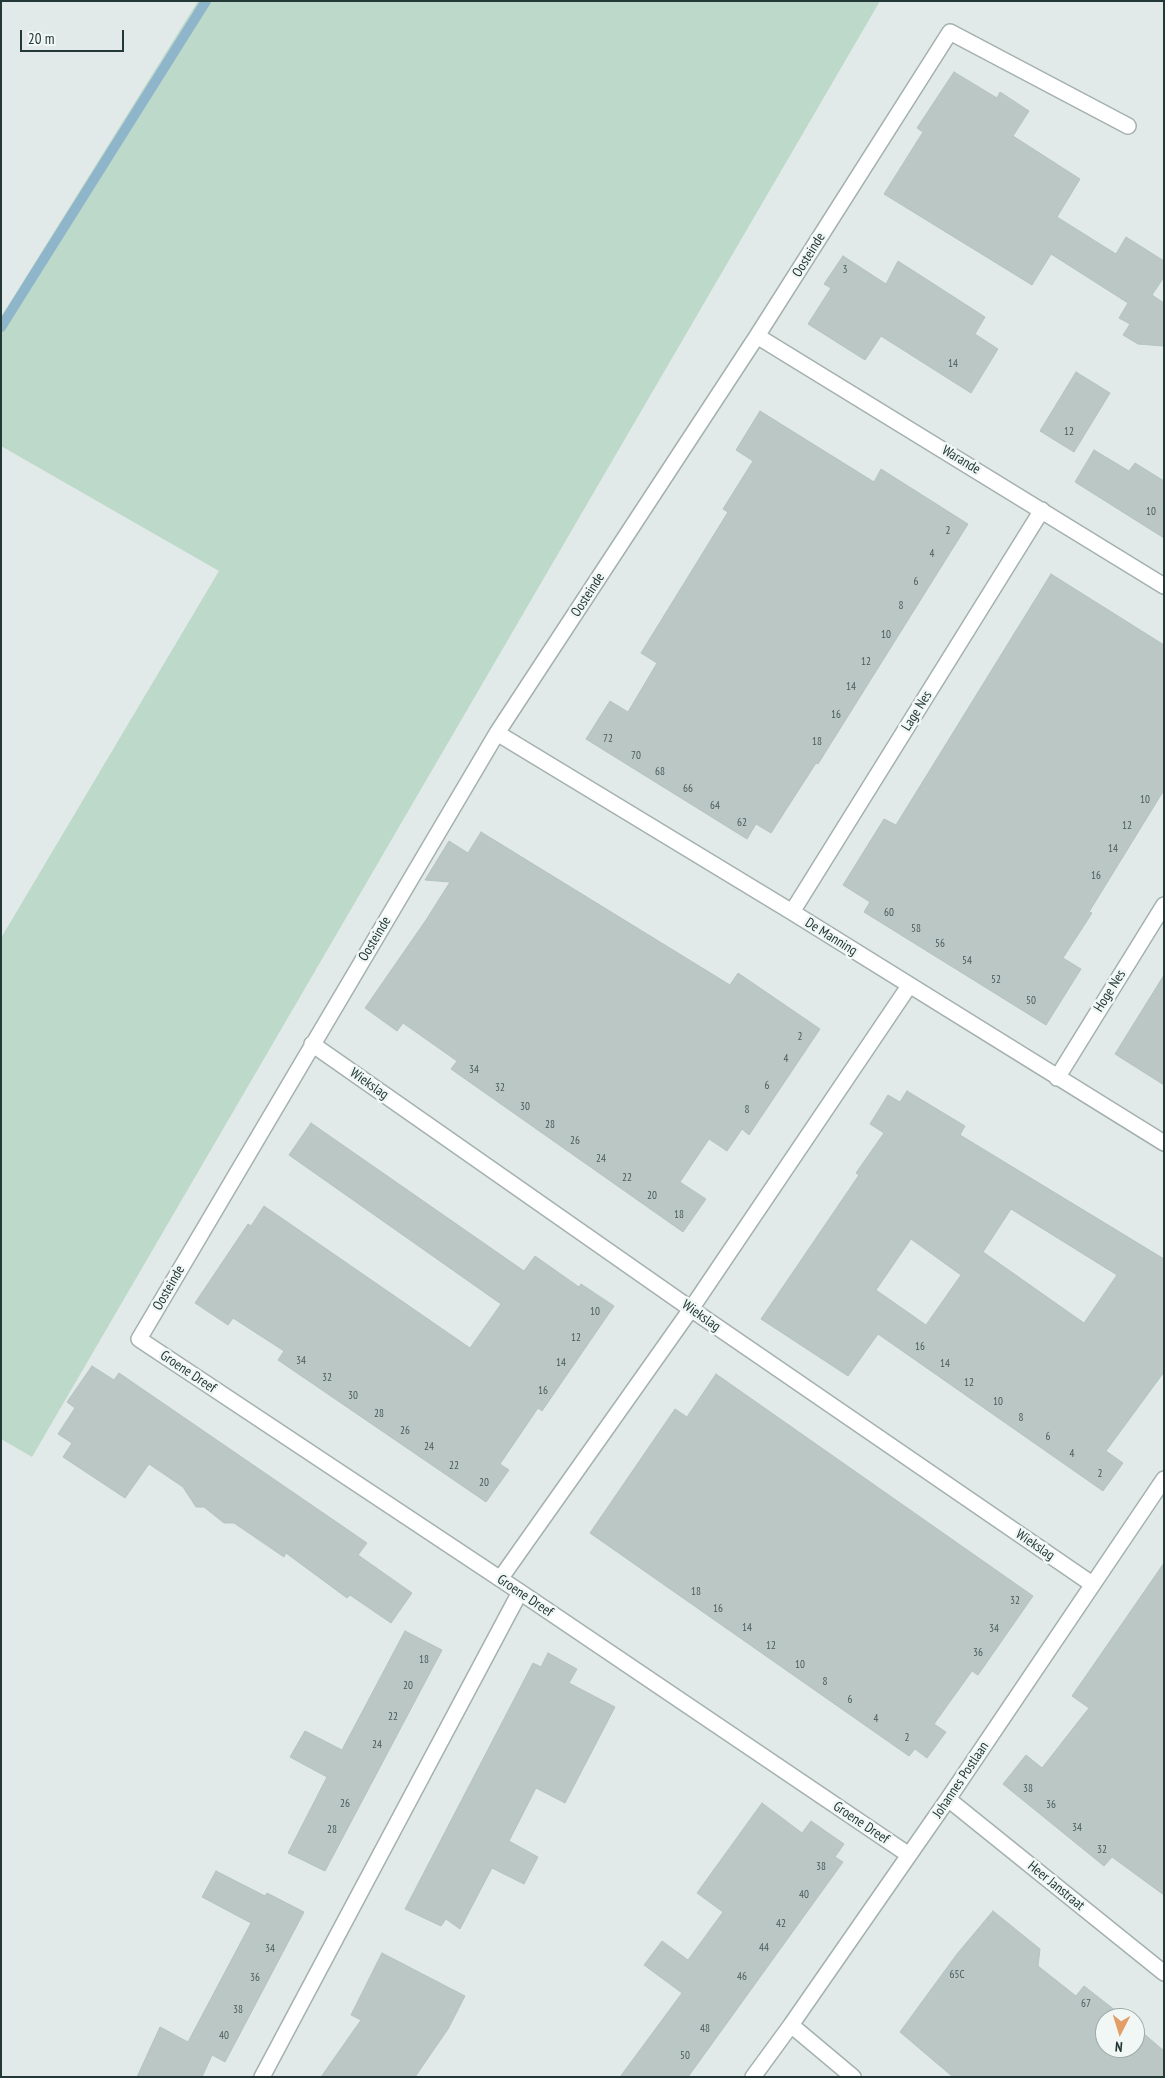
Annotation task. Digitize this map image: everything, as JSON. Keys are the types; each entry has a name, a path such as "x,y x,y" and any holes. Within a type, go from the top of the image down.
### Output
{"street":[{"name":"Oosteinde","path":"139,1339 497,733 757,336 950,32 1128,126"},
{"name":"Warande","path":"757,336 1164,586"},
{"name":"Lage Nes","path":"792,912 1042,510"},
{"name":"De Manning","path":"497,733 792,912 908,986 1164,1143"},
{"name":"Hoge Nes","path":"1057,1078 1164,905"},
{"path":"500,1579 691,1309 908,986"},
{"name":"Wiekslag","path":"312,1044 691,1309 1092,1584"},
{"name":"Groene Dreef","path":"139,1339 520,1592 909,1855"},
{"name":"Johannes Postlaan","path":"753,2077 948,1799 1164,1479"},
{"path":"262,2077 520,1592"},
{"name":"Heer Janstraat","path":"948,1799 1164,1973"},
{"path":"791,2025 853,2077"}],"green space":[{"path":"198,1 880,1 32,1457 1,1439 1,938 219,571 1,446 1,317"}],"building":[{"path":"954,72 997,98 1000,92 1029,111 1013,136 1080,179 1057,217 1116,254 1126,237 1164,261 1164,277 1152,295 1164,303 1164,346 1138,344 1123,335 1130,324 1119,318 1128,303 1051,254 1032,285 884,194 923,132 917,128"},
{"path":"843,256 886,284 898,261 985,317 975,334 998,349 971,393 881,336 865,360 808,324 831,288 824,284"},
{"path":"1076,372 1110,393 1074,452 1040,431"},
{"path":"760,411 874,482 881,469 968,524 818,764 816,763 771,833 756,824 747,839 586,739 610,701 628,712 657,663 641,653 728,512 723,509 753,461 736,450"},
{"path":"1094,450 1129,471 1135,463 1164,481 1164,538 1075,482"},
{"path":"1051,574 1164,645 1164,790 1089,912 1092,913 1063,958 1081,969 1046,1025 864,912 870,902 843,885 884,819 896,825"},
{"path":"481,832 730,985 738,973 820,1029 749,1135 742,1129 727,1151 709,1139 680,1182 706,1199 683,1232 451,1069 457,1061 403,1023 397,1031 365,1008 450,882 425,880 449,841 468,853"},
{"path":"1164,975 1164,1085 1115,1054"},
{"path":"907,1091 965,1126 960,1135 1164,1259 1164,1372 1106,1451 1123,1463 1103,1491 878,1334 848,1376 761,1319 859,1175 856,1173 884,1133 870,1124 888,1095 900,1102","holes":["1011,1209 1117,1275 1084,1323 983,1252","911,1239 961,1275 926,1325 876,1290"]},
{"path":"311,1123 524,1271 535,1256 579,1287 581,1284 614,1306 542,1411 538,1408 500,1464 509,1470 486,1502 278,1360 284,1351 233,1318 228,1325 195,1303 248,1224 251,1226 264,1206 470,1348 501,1304 289,1155"},
{"path":"92,1366 114,1380 119,1373 367,1543 358,1555 412,1593 391,1623 350,1595 347,1598 286,1553 284,1557 234,1523 224,1523 204,1507 196,1507 183,1487 149,1464 125,1498 63,1457 72,1443 58,1434 75,1408 67,1402"},
{"path":"716,1374 1033,1596 978,1675 972,1671 934,1724 946,1732 927,1758 915,1749 909,1756 590,1533 675,1409 687,1417"},
{"path":"1164,1563 1164,1895 1112,1857 1104,1866 1003,1784 1026,1755 1042,1768 1089,1708 1072,1696"},
{"path":"405,1631 442,1650 325,1871 288,1853 327,1777 290,1757 305,1731 342,1750"},
{"path":"548,1653 577,1669 569,1683 615,1707 565,1803 536,1788 509,1841 538,1857 524,1884 492,1868 460,1929 446,1919 441,1926 405,1909 533,1663 541,1667"},
{"path":"762,1803 802,1833 811,1821 844,1844 835,1857 843,1862 688,2077 620,2077 682,1993 644,1965 662,1941 688,1960 723,1912 697,1893"},
{"path":"216,1871 265,1896 267,1893 304,1912 225,2062 212,2055 202,2077 137,2077 160,2027 188,2042 251,1923 202,1897"},
{"path":"993,1911 1040,1949 1038,1966 1076,1996 1084,1986 1112,2008 1095,2008 1095,2058 1145,2058 1145,2035 1164,2051 1164,2077 953,2077 900,2032 957,1954"},
{"path":"382,1953 465,1996 448,2029 415,2077 321,2077 361,2020 351,2015"}],"waterway":[{"path":"1,327 206,1"}]}
